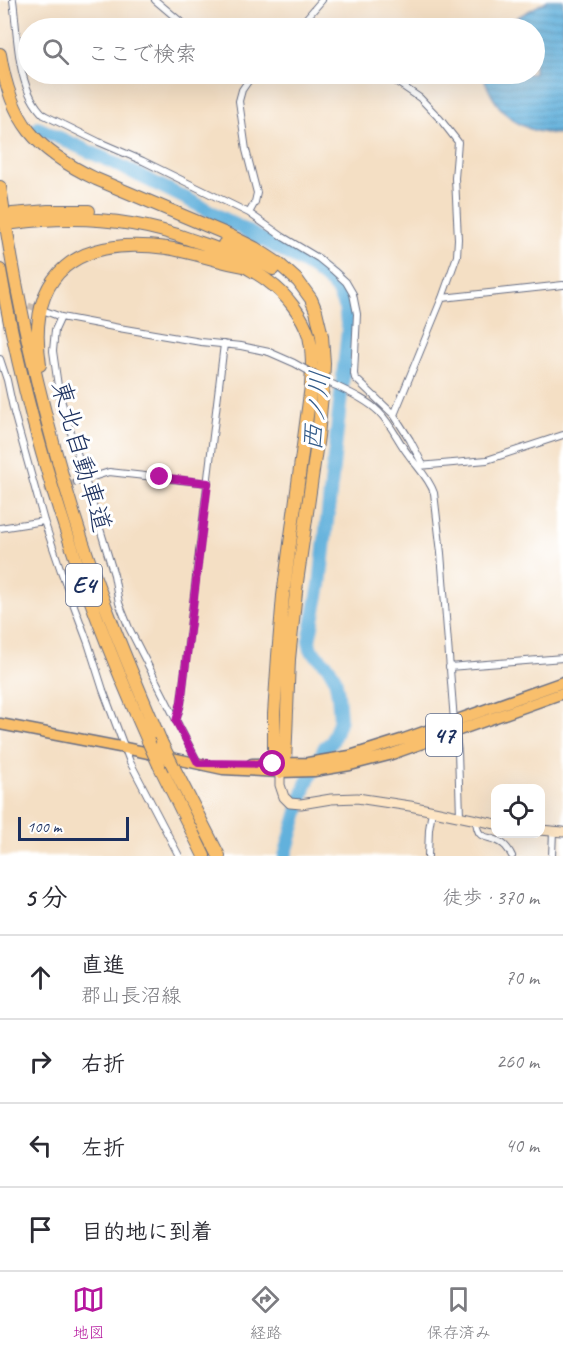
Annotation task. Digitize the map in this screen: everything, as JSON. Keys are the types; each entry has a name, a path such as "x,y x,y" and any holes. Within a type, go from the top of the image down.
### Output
{"highway":[{"path":"0,54 14,107 24,126 51,153 96,179 255,248 278,263 298,281 311,299 316,311 322,336 323,386 297,582 279,766"},
{"name":"東北自動車道","path":"0,187 15,283 26,332 47,422 74,515 102,597 162,744 219,856"},
{"path":"279,766 274,714 280,626 313,357 308,334 297,310 271,283 233,256 172,233 137,224 102,220 13,219 48,211 100,212 132,215 189,230 244,253 274,270 316,311"},
{"path":"74,515 40,363 38,343 40,307 54,278 80,256 102,248 127,245 170,249 245,266"},
{"name":"東北自動車道","path":"0,270 12,333 34,423 61,518 115,667 159,765 204,856"},
{"path":"0,309 34,423"}],"main road":[{"name":"47","path":"455,726 563,682"},
{"name":"47","path":"0,724 223,769 307,767 325,765 563,693"}],"street":[{"path":"13,0 18,44"},
{"path":"155,0 176,18"},
{"path":"307,18 322,0"},
{"path":"27,84 37,108 44,115 249,213 334,270 353,294 357,314 355,378 394,415 410,440 432,485 435,498 458,751 460,816"},
{"path":"245,84 239,101 246,150 257,193 249,213"},
{"path":"394,415 442,298 457,256 458,239 454,178 458,142 420,98 400,84"},
{"path":"442,298 563,285"},
{"path":"45,311 61,317 269,352 294,363 379,412 406,452 421,465 487,460 563,435"},
{"path":"61,317 53,342 53,361 59,393 114,575 119,603 198,763"},
{"path":"176,721 181,703 224,344"},
{"path":"0,358 36,494 103,690 135,773 177,855"},
{"path":"77,482 109,472 208,483"},
{"path":"36,494 45,491"},
{"path":"0,528 45,521"},
{"path":"449,667 563,658"},
{"path":"279,766 280,785 284,797 290,803 301,804 357,798 491,823"},
{"path":"428,856 432,811"},
{"path":"476,819 479,834 503,844 512,856"},
{"path":"552,856 558,832"}],"water":[{"path":"548,0 563,0 563,134 535,130 512,119 494,100 488,88 487,84 545,84 545,18 516,18"}],"waterway":[{"name":"西ノ川","path":"38,128 187,199 282,250 314,269 331,283 345,307 348,331 320,585 309,641 311,650 328,666 335,678 340,719 332,742 325,747 306,784 285,856"}],"tunnel":[{"path":"20,303 42,310"},
{"path":"45,491 77,482"}],"route":[{"path":"160,477 208,483 181,703 176,721 198,763 273,764"}]}
